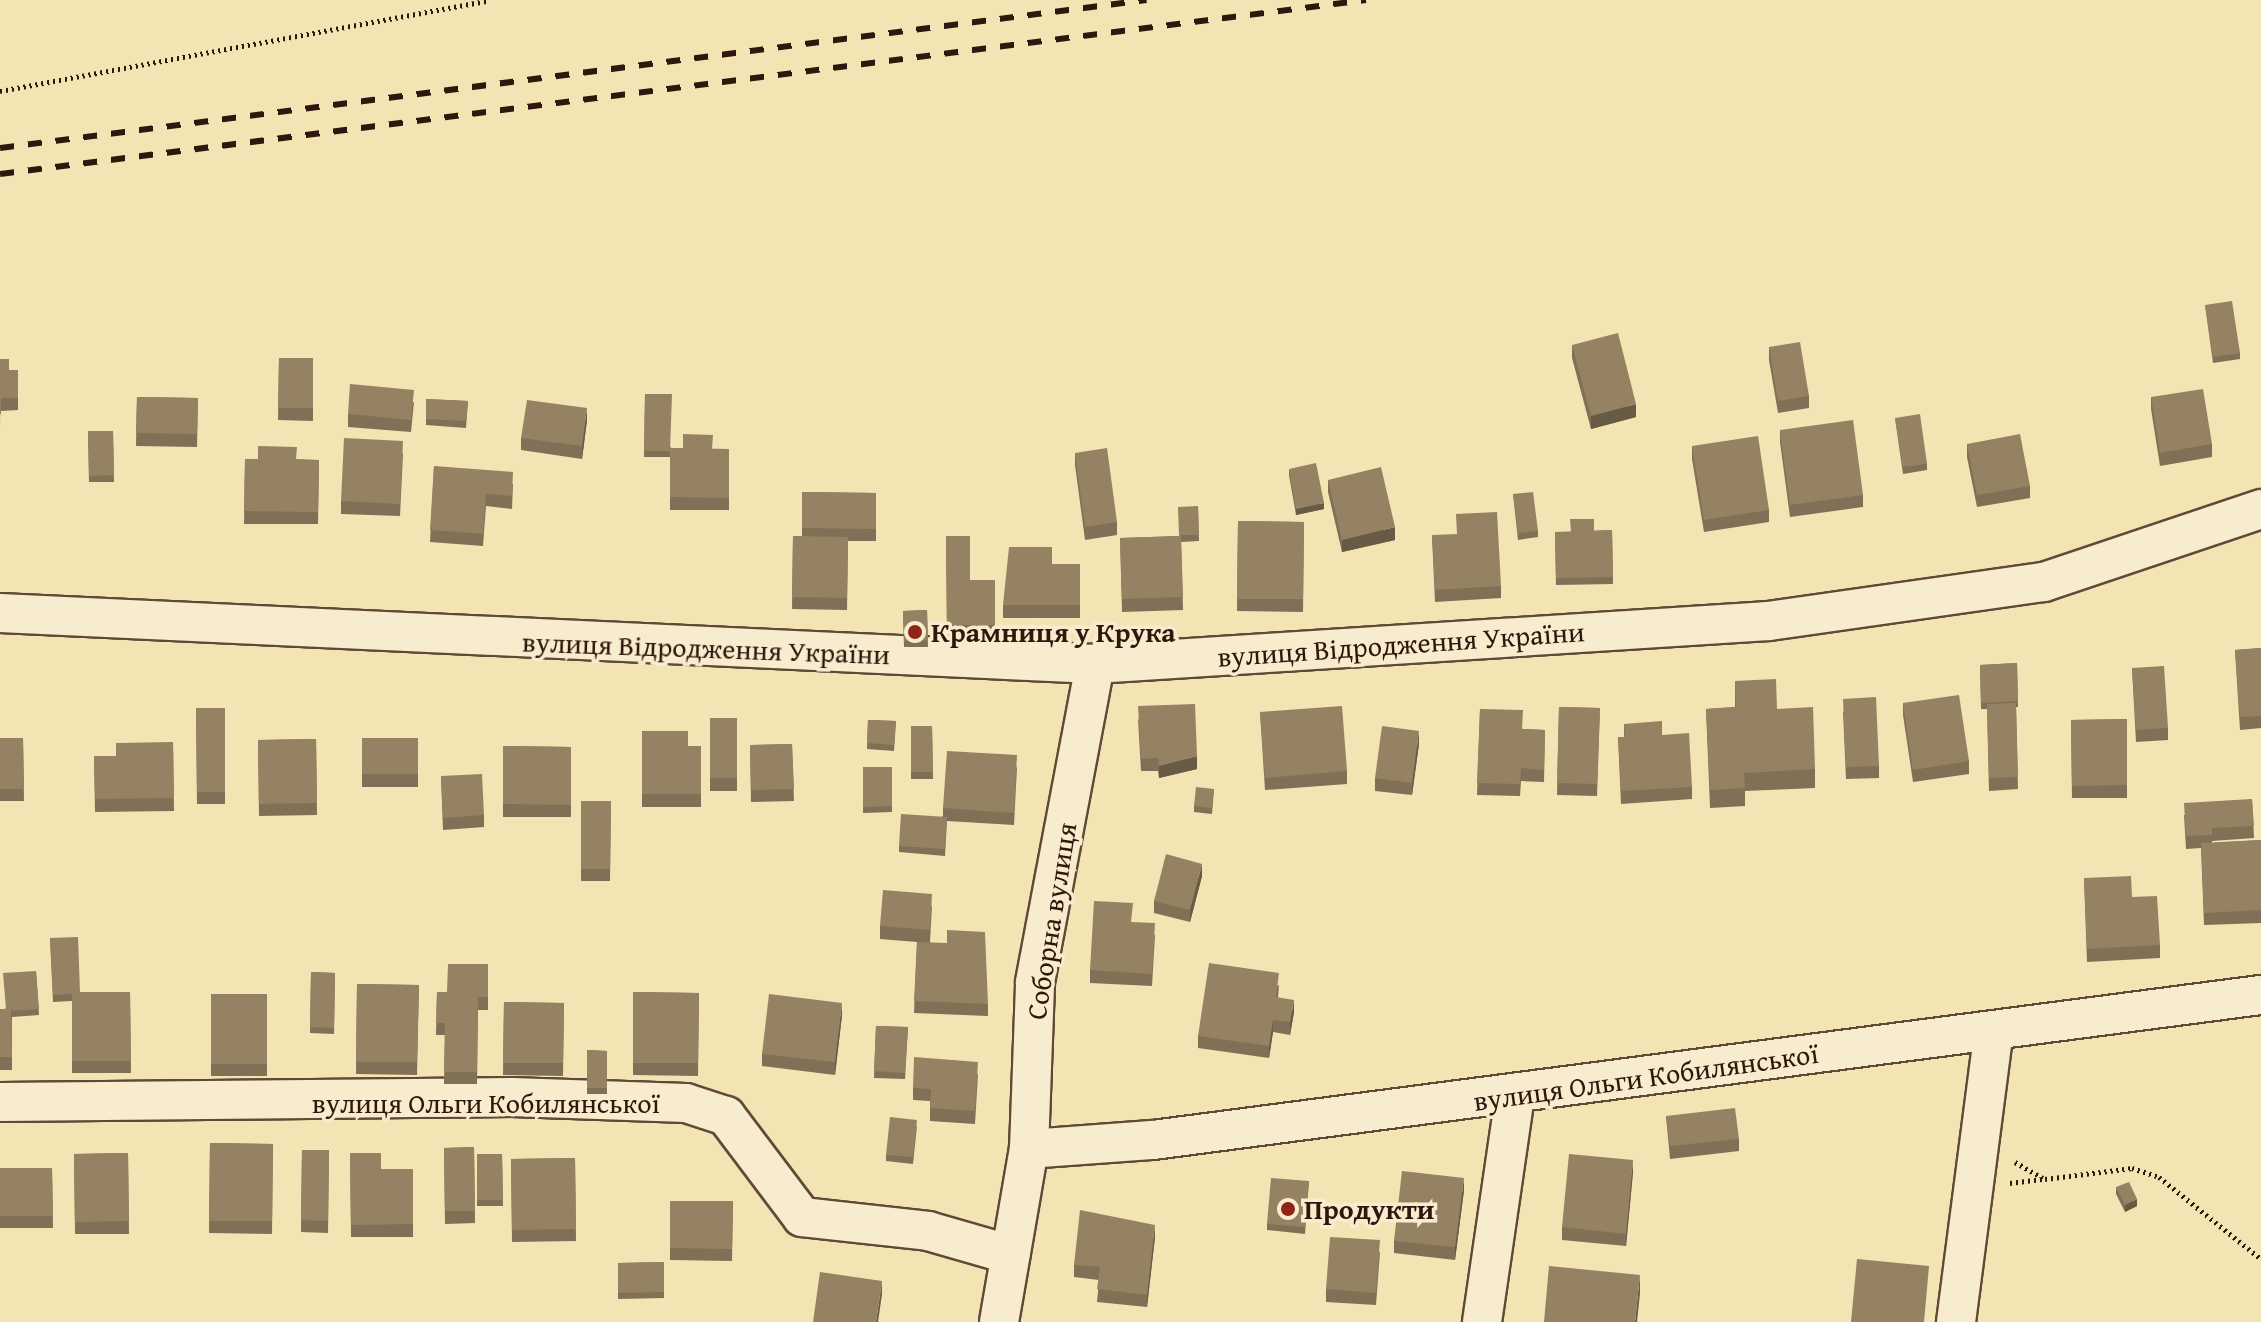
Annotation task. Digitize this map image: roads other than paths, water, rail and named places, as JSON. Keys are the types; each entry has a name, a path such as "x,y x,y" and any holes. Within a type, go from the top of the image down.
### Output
{"street":[{"name":"вулиця Відродження України","path":"0,613 1095,664 1769,621 2044,582 2261,509"},
{"name":"Соборна вулиця","path":"999,1322 1029,1149 1035,982 1095,664"},
{"name":"вулиця Ольги Кобилянської","path":"1029,1149 1515,1095 2261,995"},
{"path":"1956,1322 1983,1140 1994,1030"},
{"path":"1482,1322 1515,1095"},
{"name":"вулиця Ольги Кобилянської","path":"0,1102 512,1097 686,1103 726,1116 802,1217 928,1231 1011,1255"}],"railway":[{"path":"0,148 1146,0"},
{"path":"0,174 1366,0"}],"place":[{"name":"Крамниця у Крука","path":"915,632"},
{"name":"Продукти","path":"1288,1209"}]}
